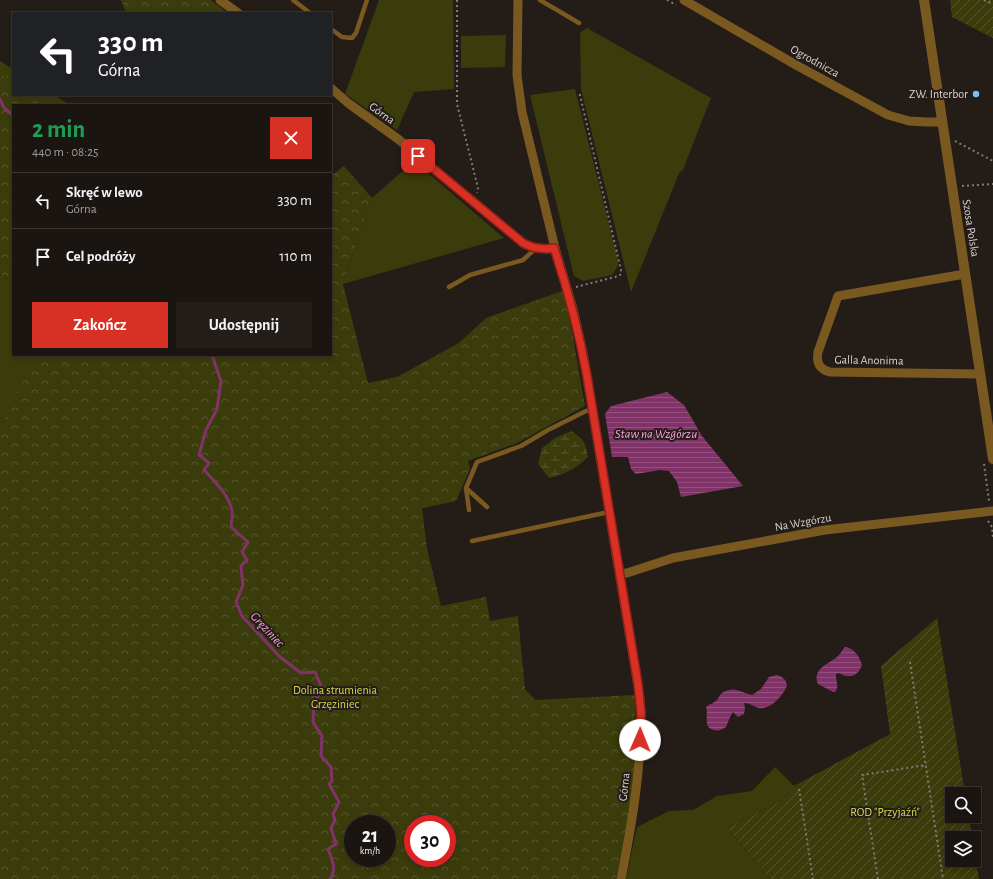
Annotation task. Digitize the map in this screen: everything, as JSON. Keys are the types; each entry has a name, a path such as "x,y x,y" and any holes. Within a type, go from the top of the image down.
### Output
{"street":[{"path":"220,0 237,12"},
{"name":"Górna","path":"518,0 517,59 519,93 525,128 554,248 567,289 583,353 638,684 641,713 640,752 636,796 621,879"},
{"name":"Ogrodnicza","path":"684,0 796,65 888,115 910,121 942,122"},
{"name":"Szosa Polska","path":"924,0 993,460"},
{"name":"Górna","path":"332,89 348,103 398,139 523,243 541,250 554,248"},
{"name":"Galla Anonima","path":"965,274 838,296 817,357 818,364 821,368 830,372 979,374"},
{"name":"Na Wzgórzu","path":"620,574 626,574 673,558 825,530 993,511"}],"lane":[{"path":"293,0 309,12"},
{"path":"332,30 342,37 352,38 356,34 367,0"},
{"path":"540,0 579,23"},
{"path":"449,287 470,275 523,260 535,248"},
{"path":"469,510 466,488 477,462 521,446 548,430 586,411 592,410"},
{"path":"466,488 487,507"},
{"path":"472,541 609,512"}],"path":[{"path":"457,0 457,104 478,188 476,193 470,199"},
{"path":"984,0 993,4"},
{"path":"567,289 619,276 621,274 579,91"},
{"path":"944,135 993,160"},
{"path":"960,186 993,184"},
{"path":"983,519 990,523 993,539"},
{"path":"910,662 943,879"},
{"path":"878,879 862,775 926,765"},
{"path":"799,789 813,879"}],"green space":[{"path":"121,0 211,0 227,12 126,12"},
{"path":"379,0 453,0 454,89 414,92 397,130 345,94"},
{"path":"950,0 993,0 993,38 952,17"},
{"path":"587,28 711,98 682,172 680,171 631,292 581,89 580,33"},
{"path":"506,35 505,67 461,68 461,36"},
{"path":"0,61 12,68 12,96 56,96 68,104 12,104 0,134"},
{"path":"12,75 12,96 40,96 43,104 12,104 12,281 0,274 0,78 3,76"},
{"path":"575,89 618,260 618,266 612,275 583,281 574,276 530,95"},
{"path":"414,161 504,238 343,284 372,198"},
{"name":"Dolina strumienia Grzęziniec","path":"344,166 372,198 343,284 368,383 397,377 459,343 486,318 562,291 567,303 585,406 517,443 468,461 470,469 456,501 422,508 427,549 441,606 486,597 490,621 518,616 525,689 535,700 635,695 635,745 633,778 627,828 616,879 0,879 0,417 3,422 35,356 332,356 332,175"},
{"path":"0,274 12,281 12,356 35,356 3,423 0,417"},
{"path":"571,431 579,436 583,441 588,457 570,470 549,478 538,464 542,448 555,438"},
{"name":"ROD \"Przyjaźń\"","path":"937,618 964,787 945,787 945,823 970,823 971,831 945,831 945,867 977,867 979,879 771,879 727,828 782,800 794,786 890,734 881,666"},
{"path":"775,767 794,786 782,800 727,828 771,879 626,879 637,827 669,811 693,810 717,796 752,791"}],"water":[{"name":"Staw na Wzgórzu","path":"667,392 684,405 702,436 743,486 681,497 677,482 669,471 660,470 636,474 631,469 628,457 612,457 605,414 611,406"},
{"path":"845,647 856,653 862,665 858,672 853,676 847,676 839,673 836,674 837,688 835,692 833,692 818,684 817,675 822,668 838,656"},
{"path":"777,675 784,679 787,686 783,694 776,701 768,707 763,708 744,703 744,714 738,717 733,712 726,727 716,730 708,727 706,707 716,701 722,693 731,690 738,690 752,695 761,689 769,677"}],"waterway":[{"name":"Gręziniec","path":"0,99 4,108 12,114"},
{"name":"Gręziniec","path":"212,356 221,381 217,409 206,430 199,455 209,463 204,470 221,489 228,500 232,513 231,527 248,542 242,552 247,560 241,566 243,585 236,602 242,616 279,656 301,673 315,672 322,688 314,703 313,722 322,736 321,756 331,767 332,781 329,784 339,802 333,814 335,820 331,828 336,844 328,849 333,868 330,879"}],"place":[{"name":"ZW. Interbor","path":"976,94"}],"route":[{"path":"418,156 523,243 541,250 554,248 578,328 587,376 623,599 635,663 641,713 640,740"}]}
